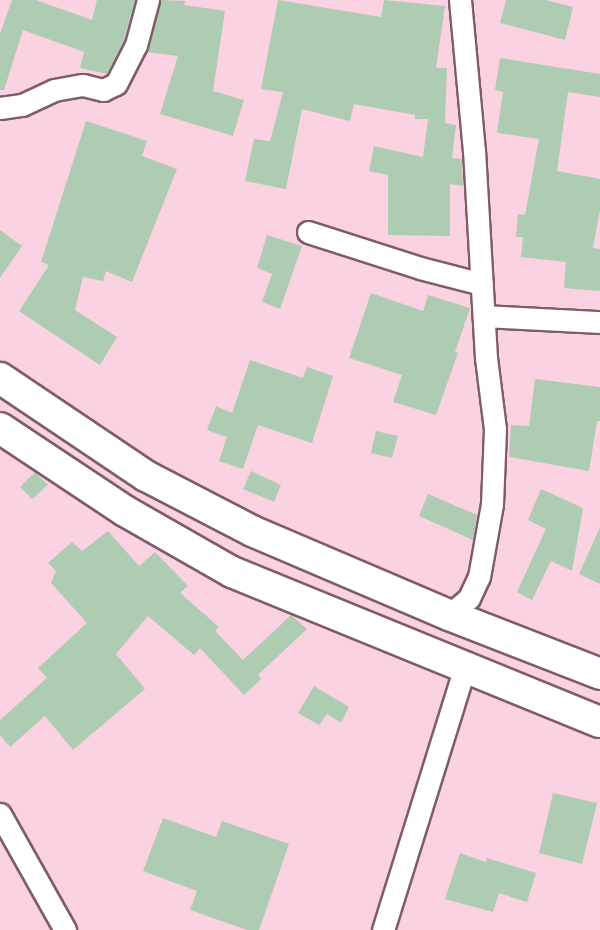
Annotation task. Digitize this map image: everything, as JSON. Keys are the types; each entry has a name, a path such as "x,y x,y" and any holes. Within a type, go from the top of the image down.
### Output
{"highway":[{"path":"0,378 157,482 252,531 449,615 600,674"},
{"path":"0,428 125,511 232,572 600,722"}],"street":[{"path":"0,108 22,105 54,90 82,85 103,90 116,84 136,45 148,0"},
{"path":"449,615 469,598 479,577 492,504 495,429 460,0"},
{"path":"308,232 420,268 482,284"},
{"path":"484,316 600,322"},
{"path":"382,930 465,666"},
{"path":"0,814 65,930"}],"building":[{"path":"12,0 36,0 92,20 97,0 135,0 124,40 107,74 80,68 84,52 23,30 4,90 0,90 0,34"},
{"path":"160,0 185,1 184,5 225,11 213,91 244,100 233,136 160,114 178,56 147,52"},
{"path":"278,0 381,17 384,0 445,6 436,68 447,68 445,123 456,125 452,158 462,159 463,186 450,184 450,236 388,235 388,175 369,171 374,146 423,157 428,119 415,119 415,115 354,104 350,121 302,109 286,189 245,181 254,139 270,141 283,92 261,89"},
{"path":"506,0 546,0 573,7 565,40 500,23"},
{"path":"500,58 600,74 600,97 568,92 557,171 600,179 600,210 593,248 600,249 600,291 564,288 566,262 521,257 523,237 516,237 518,214 525,215 539,139 497,133 503,92 495,90"},
{"path":"86,121 147,141 142,156 177,169 132,282 106,271 103,281 83,277 75,310 117,337 100,365 19,311 49,265 41,262"},
{"path":"0,230 22,246 0,278"},
{"path":"267,235 302,246 280,309 262,302 272,274 257,268"},
{"path":"371,293 423,311 428,295 470,308 455,352 458,353 436,415 393,402 402,375 349,358"},
{"path":"250,360 303,378 307,367 333,376 312,443 258,425 243,469 219,461 227,437 207,430 216,406 232,413"},
{"path":"535,379 600,387 600,421 597,421 589,471 509,457 511,425 529,426"},
{"path":"376,431 398,436 392,458 371,453"},
{"path":"251,471 281,485 274,502 243,489"},
{"path":"35,472 48,485 32,499 20,487"},
{"path":"541,489 583,508 572,571 551,561 532,600 517,592 546,529 528,520"},
{"path":"428,494 477,515 473,540 419,516"},
{"path":"600,527 600,584 579,574"},
{"path":"108,531 139,566 155,552 188,586 180,593 219,627 215,631 243,660 291,615 307,629 258,675 261,679 244,695 200,648 194,655 148,616 116,654 145,689 73,750 45,716 10,747 0,735 0,720 47,678 38,668 87,623 51,583 56,571 48,563 72,542 82,551"},
{"path":"314,686 349,707 341,723 327,714 319,725 298,713"},
{"path":"553,793 597,803 582,864 539,853"},
{"path":"163,818 216,837 222,821 289,844 259,930 247,930 190,910 197,891 143,871"},
{"path":"460,853 486,862 487,858 536,873 527,902 499,893 493,912 445,899"}]}
